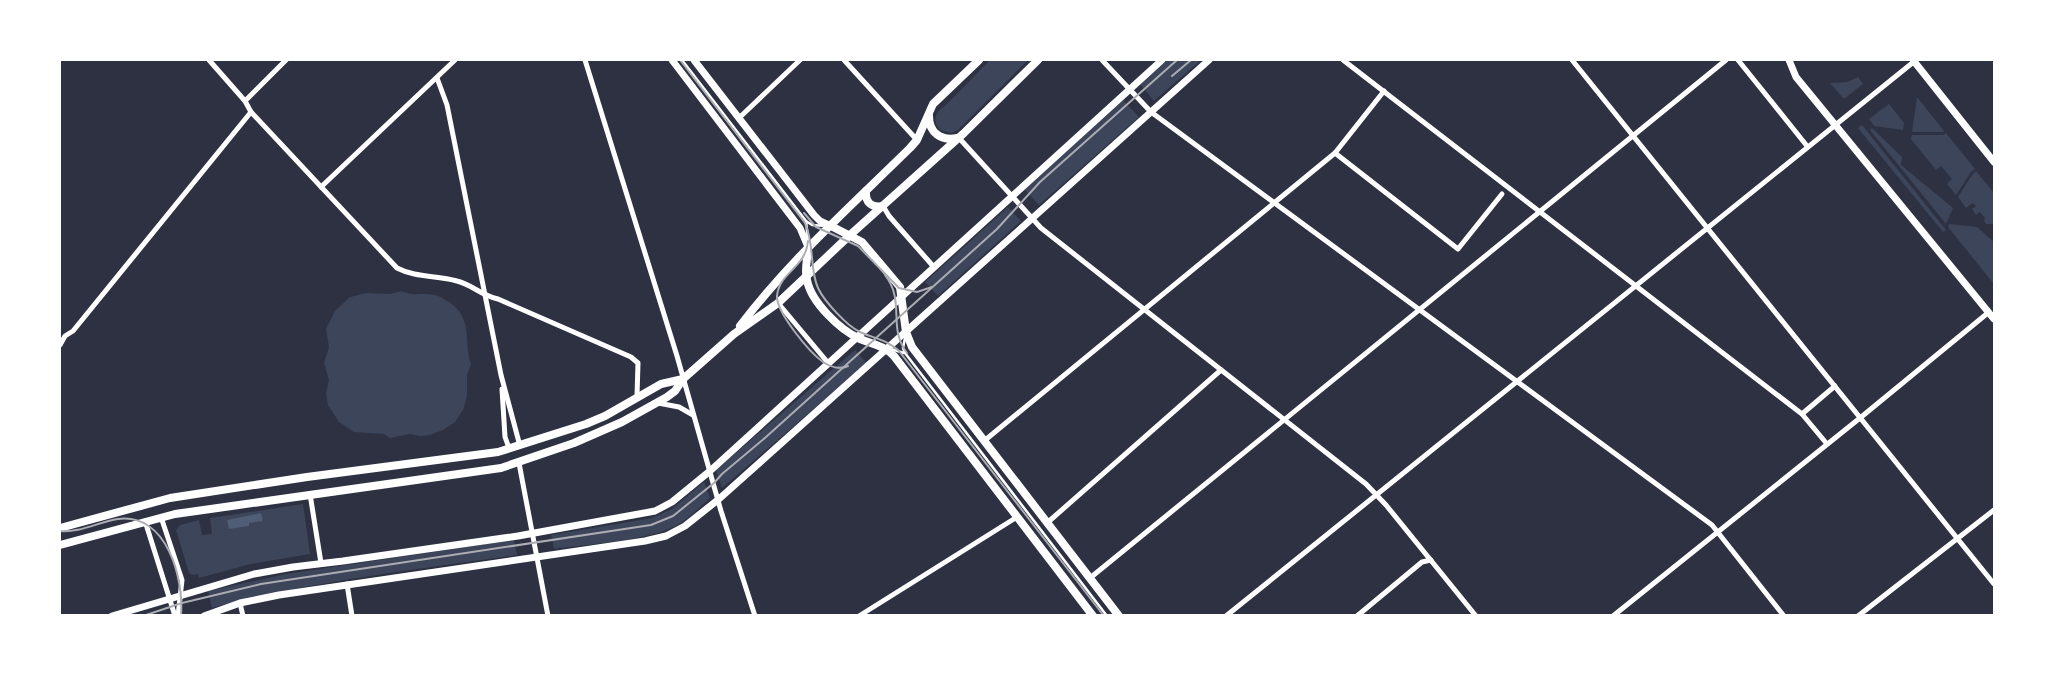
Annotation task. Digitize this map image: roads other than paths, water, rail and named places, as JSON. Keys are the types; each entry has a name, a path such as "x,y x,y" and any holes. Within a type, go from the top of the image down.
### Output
{"main road":[{"path":"734,334 757,303 808,247 917,140 937,100 979,60"},
{"path":"60,545 161,517 501,468 574,443 622,422 675,391 683,379 734,334 778,303 959,138 1038,60"},
{"path":"929,113 930,126 938,136 948,140 959,138"},
{"path":"867,191 866,199 870,204 874,207 883,206"},
{"path":"831,226 865,245 892,275 900,287 906,332 912,347 1119,615"},
{"path":"808,247 806,276 811,293 842,329 857,338 887,349 1093,615"},
{"path":"757,303 778,303"},
{"path":"60,528 156,501 307,477 484,455 520,446 596,420 666,382 683,379"},
{"path":"519,463 522,456 520,446"},
{"path":"509,449 512,457 519,463"},
{"path":"307,477 310,494"},
{"path":"156,501 161,517"},
{"path":"140,506 145,521"}],"street":[{"path":"209,60 245,101 251,112 397,268 410,273 456,280 484,296 498,299 631,357 638,363 637,397"},
{"path":"245,101 286,60"},
{"path":"321,187 455,60"},
{"path":"584,60 755,615"},
{"path":"672,60 800,228 808,247"},
{"path":"694,60 814,215 831,226"},
{"path":"739,118 800,60"},
{"path":"844,60 917,140"},
{"path":"1102,60 1151,112 1710,523 1784,615"},
{"path":"112,615 254,574 655,512 672,502 710,471 1161,60"},
{"path":"204,615 240,603 347,584 645,541 666,536 685,526 719,499 1209,60"},
{"path":"1343,60 1802,414 1827,444"},
{"path":"1572,60 1994,584"},
{"path":"1090,578 1726,60"},
{"path":"1738,60 1807,146"},
{"path":"1613,615 1992,315 1796,77 1789,60"},
{"path":"1226,615 1914,60 1994,162"},
{"path":"437,78 447,105 484,296 520,446"},
{"path":"984,441 1335,153 1384,91"},
{"path":"60,345 63,333 73,331 251,112"},
{"path":"959,138 1041,228 1377,495 1476,615"},
{"path":"1335,153 1458,249 1502,194"},
{"path":"883,206 933,266"},
{"path":"778,303 829,364"},
{"path":"1047,523 1221,370"},
{"path":"501,375 505,437 509,449"},
{"path":"1802,414 1835,386"},
{"path":"658,403 679,407 693,415"},
{"path":"519,463 548,615"},
{"path":"310,494 321,563"},
{"path":"1858,615 1994,510"},
{"path":"161,517 182,580 177,615"},
{"path":"859,615 1017,517"},
{"path":"145,521 177,615"},
{"path":"1357,615 1422,562 1431,560"},
{"path":"347,584 352,615"},
{"path":"240,603 243,615"}],"lane":[{"path":"682,60 806,221 812,225 831,226"},
{"path":"806,221 808,247"},
{"path":"906,332 903,348 905,353 1107,615"},
{"path":"887,349 905,353"}],"tram line":[{"path":"680,60 805,223 815,280 825,300 855,329 899,351 1104,616"},
{"path":"143,616 182,603 261,584 651,525 673,516 766,437 997,229 1040,182 1177,60"},
{"path":"1172,76 1191,60"},
{"path":"804,213 816,227 858,246 899,288 917,292 932,287"},
{"path":"808,241 803,258 782,281 777,296 778,303 794,331 817,357 832,367 848,366"},
{"path":"885,275 894,295 898,334 907,353"},
{"path":"60,531 118,519 135,520 149,526 169,551 175,567 181,616"}]}
